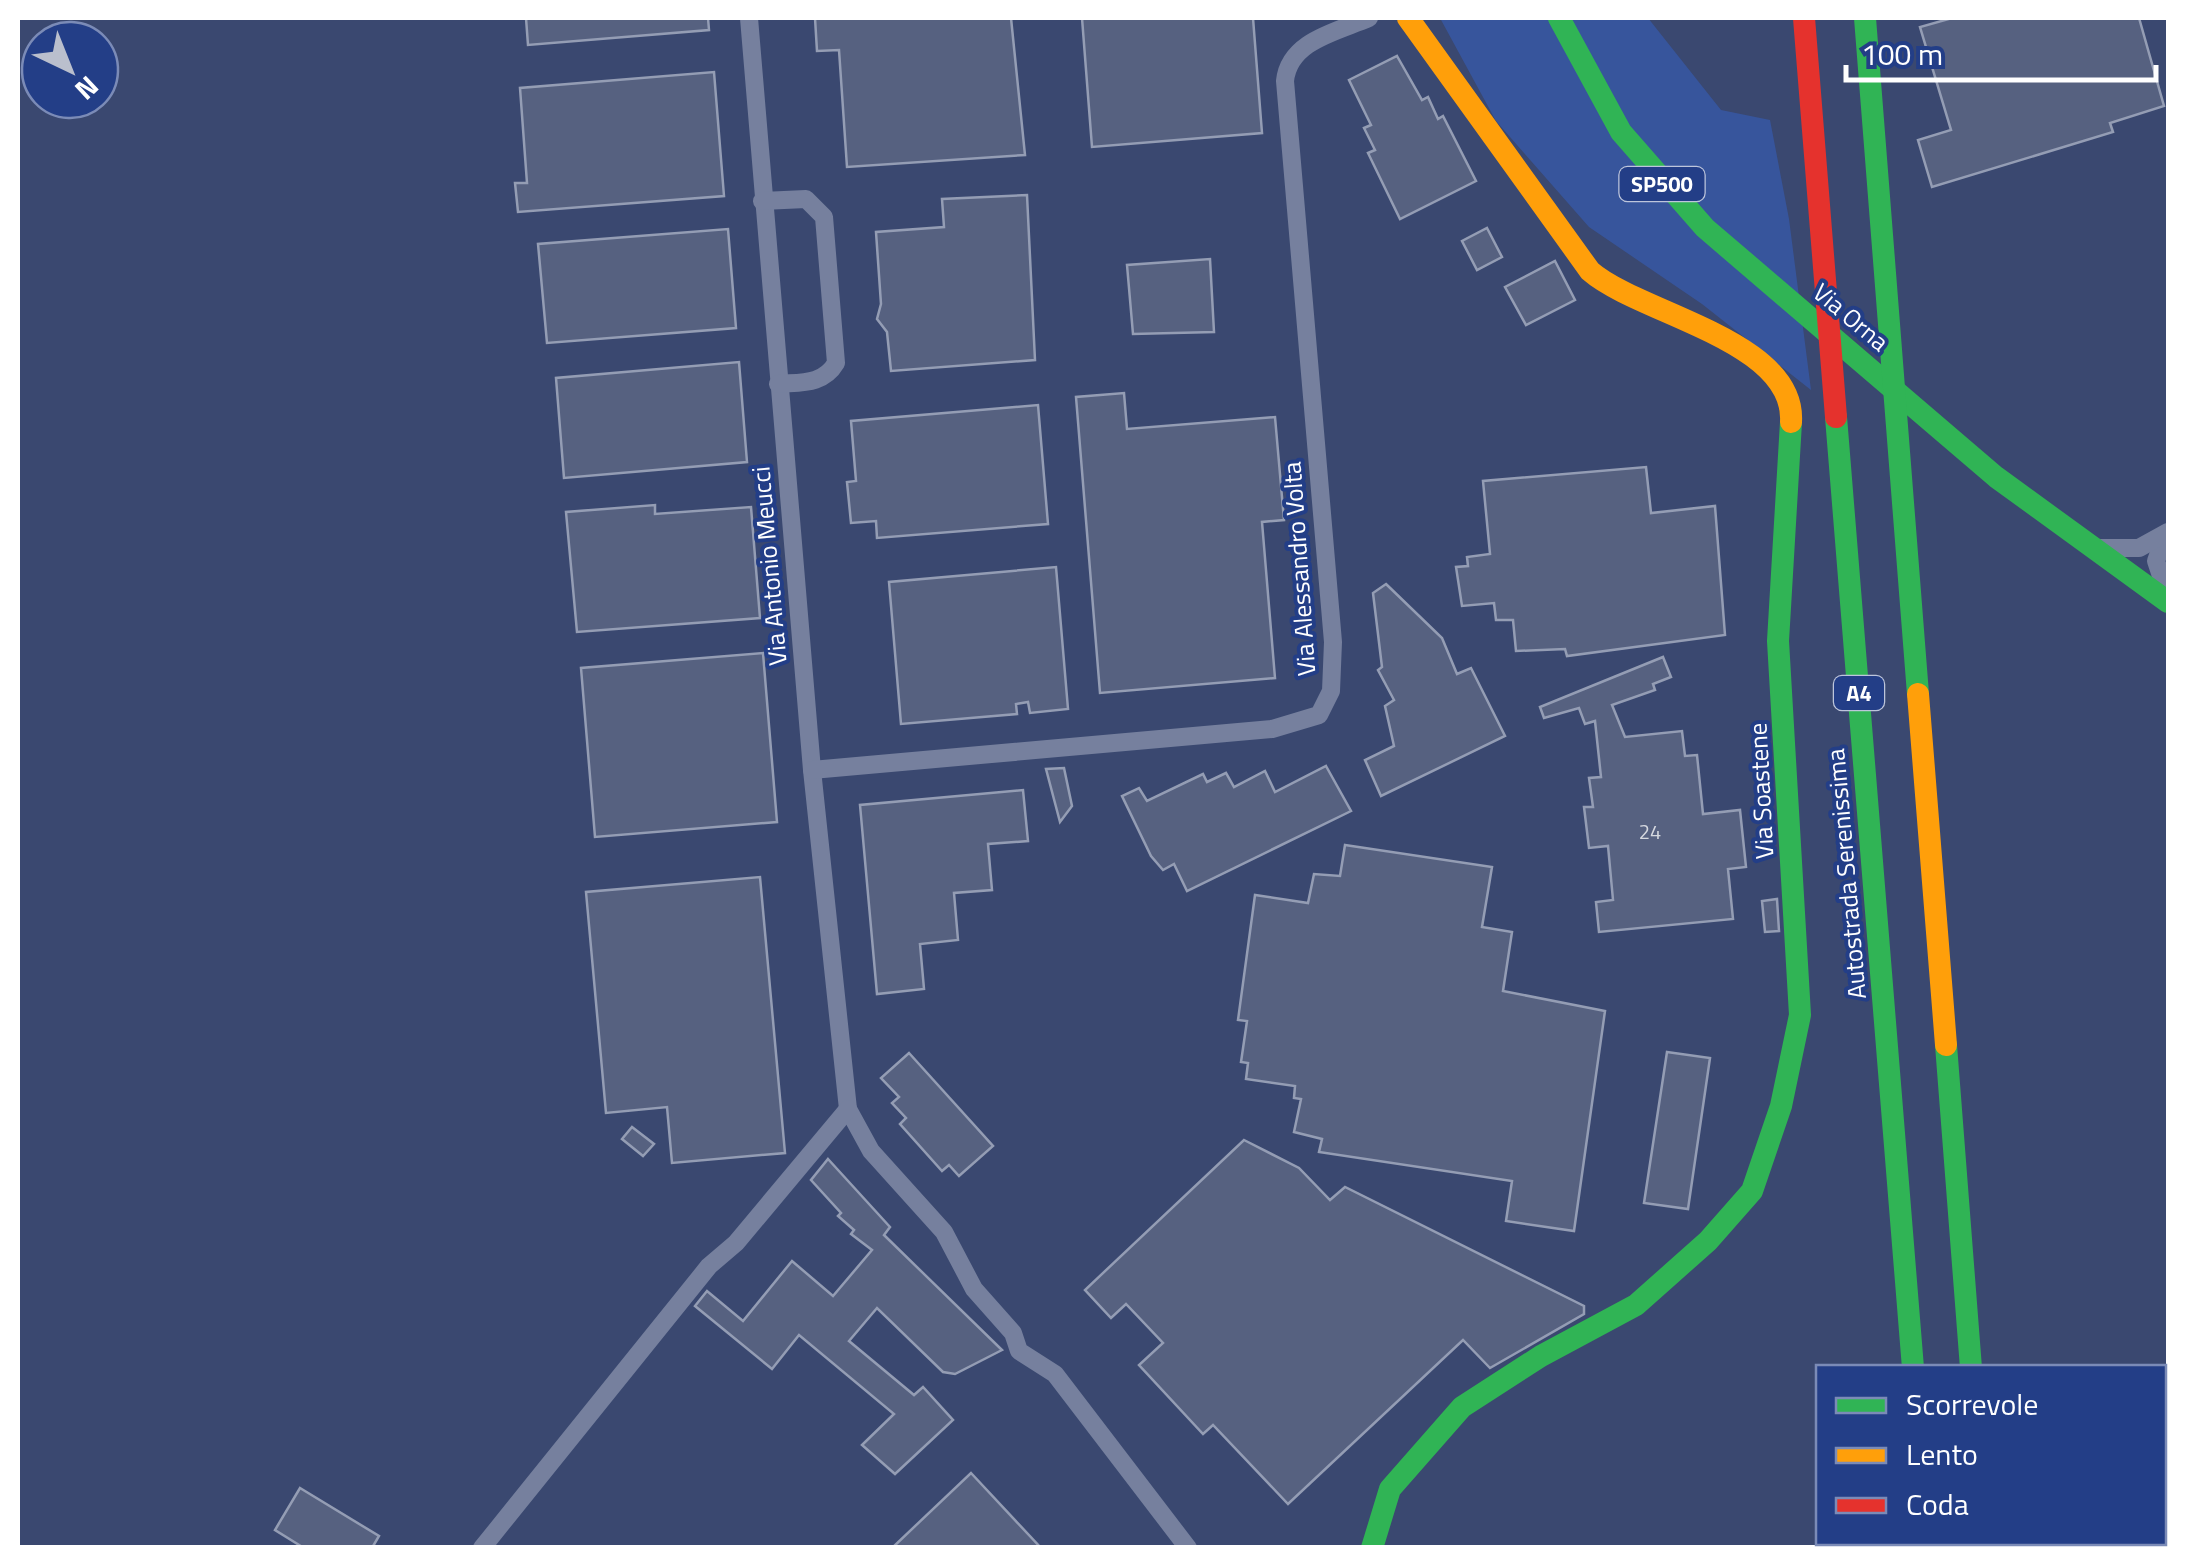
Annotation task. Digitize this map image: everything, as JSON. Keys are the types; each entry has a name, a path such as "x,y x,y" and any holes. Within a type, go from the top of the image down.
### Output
{"main road":[{"name":"Via Soastene","path":"1372,1548 1390,1488 1462,1407 1541,1356 1636,1304 1708,1241 1752,1191 1781,1106 1800,1015 1778,641 1792,412 1786,390 1772,372 1732,343 1653,310 1594,276 1408,18"},
{"name":"Via Orna","path":"1558,18 1594,89 1658,180 1705,228 1996,477 2168,600"},
{"name":"Autostrada Serenissima","path":"1804,18 1914,1365"},
{"name":"A4","path":"1865,18 1971,1365"}],"street":[{"name":"Via Antonio Meucci","path":"748,18 812,770 848,1109"},
{"name":"Via Alessandro Volta","path":"812,770 1272,729 1319,715 1331,691 1333,642 1285,80 1287,64 1295,51 1369,18"},
{"path":"762,201 806,199 824,217 836,362 825,377 778,384"},
{"path":"2095,548 2139,548 2167,534"},
{"path":"2167,534 2156,557 2168,600"},
{"path":"482,1548 709,1266 736,1244 848,1109 871,1151 944,1232 974,1289 1012,1333 1019,1351 1055,1374 1188,1548"}],"shaded area":[{"path":"1440,18 1648,18 1721,110 1770,120 1789,219 1811,390 1702,304 1589,227 1496,121"}],"building":[{"path":"526,18 708,18 709,30 528,45"},
{"path":"815,18 1011,18 1025,155 847,167 839,50 817,51"},
{"path":"1082,18 1253,18 1262,133 1092,147"},
{"path":"1952,18 2139,18 2164,106 2110,123 2113,132 1932,187 1918,140 1951,130 1920,27"},
{"path":"1397,56 1422,100 1428,97 1438,119 1443,116 1476,181 1400,219 1368,153 1375,150 1364,128 1371,125 1349,80"},
{"path":"714,72 724,196 518,212 515,183 527,183 520,88"},
{"path":"1027,195 1035,360 891,371 887,332 877,319 881,304 876,232 944,227 942,199"},
{"path":"1487,228 1502,257 1477,270 1462,241"},
{"path":"728,229 736,328 547,343 538,244"},
{"path":"1210,259 1214,332 1133,334 1127,265"},
{"path":"1555,261 1575,300 1526,325 1505,287"},
{"path":"739,362 747,462 564,478 556,378"},
{"path":"1124,393 1127,429 1275,417 1284,520 1262,522 1275,678 1100,693 1076,397"},
{"path":"1038,405 1048,524 877,538 876,521 851,523 847,482 856,481 851,421"},
{"path":"1646,467 1651,513 1715,506 1725,635 1567,656 1565,649 1516,651 1513,620 1496,620 1494,603 1462,606 1456,567 1468,566 1467,557 1490,554 1483,481"},
{"path":"655,505 655,514 751,507 760,618 577,632 566,512"},
{"path":"1056,567 1068,709 1030,713 1028,702 1016,704 1017,714 901,724 889,582"},
{"path":"1386,584 1442,638 1457,674 1471,668 1505,736 1381,796 1365,760 1394,746 1385,706 1394,700 1378,670 1382,667 1373,593"},
{"path":"763,653 777,822 595,837 581,668"},
{"path":"1663,657 1671,677 1653,684 1655,690 1612,705 1625,737 1682,731 1685,756 1697,755 1703,814 1740,810 1746,867 1728,869 1733,919 1599,932 1596,902 1613,900 1608,846 1589,848 1584,807 1593,807 1589,778 1601,777 1595,721 1585,724 1579,708 1544,718 1540,707"},
{"path":"1326,766 1351,811 1187,891 1174,864 1163,870 1151,856 1122,796 1139,788 1147,801 1203,774 1207,782 1226,773 1234,787 1265,771 1275,792"},
{"path":"1064,768 1072,806 1060,822 1046,769"},
{"path":"1023,790 1028,841 988,844 992,890 954,893 958,940 920,944 924,989 877,994 860,805"},
{"path":"1345,845 1492,867 1482,927 1512,932 1503,991 1605,1011 1574,1231 1506,1221 1512,1181 1319,1152 1322,1139 1294,1132 1301,1099 1294,1098 1295,1086 1246,1079 1248,1063 1241,1062 1247,1021 1238,1020 1255,895 1308,903 1314,874 1340,876"},
{"path":"760,877 785,1153 672,1163 667,1107 606,1113 586,892"},
{"path":"1777,899 1779,931 1765,932 1762,901"},
{"path":"1667,1052 1710,1058 1688,1209 1644,1203"},
{"path":"909,1053 993,1146 959,1176 949,1165 942,1171 900,1124 906,1118 892,1103 899,1097 881,1078"},
{"path":"632,1127 654,1144 643,1156 622,1139"},
{"path":"1244,1140 1299,1168 1330,1200 1345,1187 1584,1306 1584,1314 1490,1368 1463,1340 1288,1504 1213,1425 1203,1434 1139,1365 1163,1343 1126,1304 1111,1318 1085,1290"},
{"path":"828,1159 890,1227 884,1235 1002,1350 955,1374 943,1372 877,1308 849,1341 914,1395 923,1387 953,1420 895,1474 862,1445 894,1414 799,1335 772,1369 695,1306 707,1291 743,1321 792,1261 833,1296 872,1250 851,1234 854,1230 838,1216 841,1213 811,1180"},
{"path":"971,1473 1041,1548 892,1548"},
{"path":"300,1488 379,1536 372,1548 304,1548 275,1530"}],"traffic: fast":[{"path":"1559,18 1621,132 1705,228 1996,477 2168,602"},
{"path":"1865,18 1918,694"},
{"path":"1836,417 1913,1365"},
{"path":"1372,1548 1390,1489 1462,1407 1541,1356 1636,1305 1708,1241 1752,1191 1781,1106 1800,1015 1778,641 1791,422"},
{"path":"1946,1045 1971,1365"}],"traffic: slow":[{"path":"1408,18 1590,271 1743,350 1769,370 1786,394 1791,422"},
{"path":"1918,694 1946,1045"}],"traffic: jam":[{"path":"1804,18 1836,417"}]}
